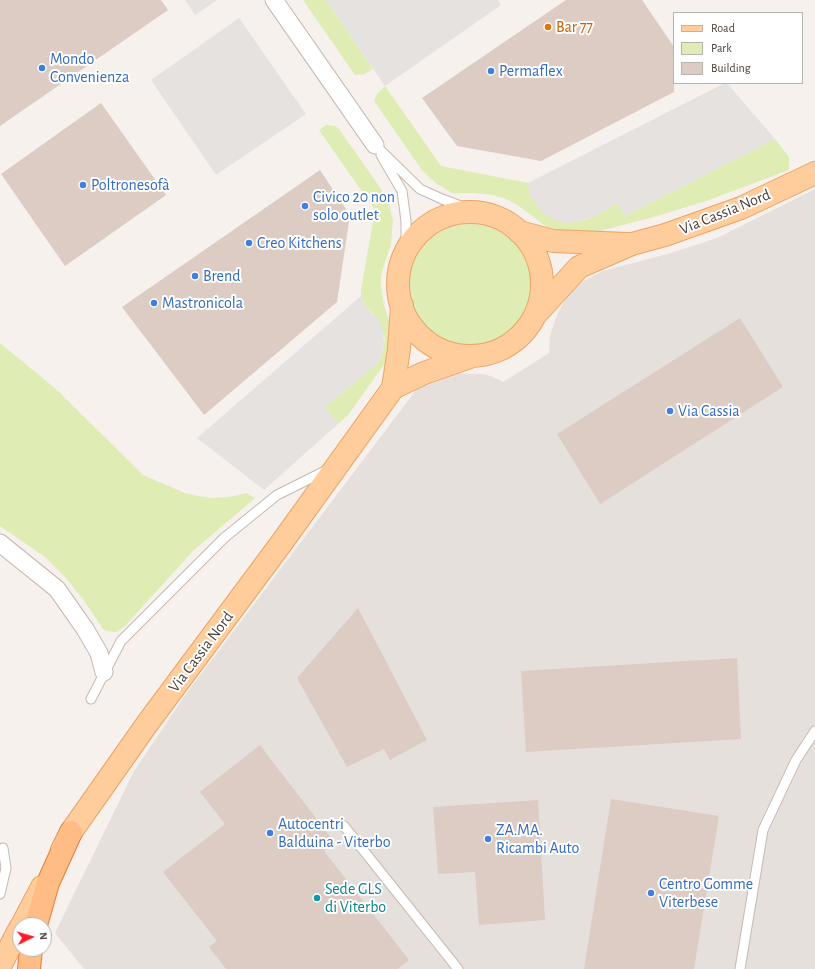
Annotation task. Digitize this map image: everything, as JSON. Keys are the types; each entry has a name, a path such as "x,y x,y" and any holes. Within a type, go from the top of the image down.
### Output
{"highway":[{"path":"38,917 48,882 71,832"},
{"path":"29,969 30,957"}],"main road":[{"name":"Via Cassia Nord","path":"534,316 579,267 632,244 665,235 741,208 815,173"},
{"path":"464,212 494,216 507,222 519,232 529,243 536,257 542,286 540,302 526,329 515,340 502,348 488,354 473,356 458,355 443,351 429,343 418,334 410,323 402,305 399,297 398,283 400,268 405,253 423,230 435,221 449,215 464,212"},
{"name":"Via Cassia Nord","path":"519,232 553,241 632,244"},
{"name":"Via Cassia Nord","path":"26,917 71,832 147,724 280,545 393,388 399,349 402,305"},
{"name":"Via Cassia Nord","path":"393,388 424,373 473,356"},
{"path":"0,966 12,943"}],"street":[{"path":"274,0 375,145"},
{"path":"0,543 57,589 85,629 99,653 104,672"}],"lane":[{"path":"375,145 420,189 479,213"},
{"path":"375,145 402,191 406,221 406,240 403,260"},
{"path":"91,699 121,642 224,538 277,494 336,466"},
{"path":"740,969 763,830 796,760 815,731"},
{"path":"344,826 454,968"},
{"path":"0,894 6,868 3,848"}],"shaded area":[{"path":"185,0 217,0 195,15"},
{"path":"326,0 498,0 501,5 385,86"},
{"path":"239,18 306,114 216,175 151,80"},
{"path":"723,84 728,84 775,139 625,216 617,203 601,213 584,220 567,223 558,221 542,212 530,194 528,183"},
{"path":"815,189 815,969 84,969 55,933 134,771 186,694 416,390 424,383 450,373 482,374 491,376 503,382 549,353 550,336 555,320 570,293 580,283 603,271 671,253 717,238"},
{"path":"361,296 366,307 379,320 383,331 384,344 381,358 375,366 325,407 338,424 264,490 197,438"}],"green space":[{"path":"303,0 326,0 373,69 365,74 355,75"},
{"path":"385,86 441,166 528,183 530,194 567,223 585,220 601,213 617,203 625,216 775,139 789,157 789,170 709,200 661,215 585,235 553,232 519,206 506,199 493,195 452,193 437,184 422,170 374,101 377,94"},
{"path":"326,125 335,126 339,129 381,189 389,205 393,220 391,244 381,277 384,305 390,324 386,362 348,415 338,424 325,407 375,366 381,358 385,338 373,313 366,307 361,296 375,210 319,130"},
{"path":"470,224 493,229 513,242 526,262 531,285 526,308 513,328 493,341 470,346 447,341 427,328 414,308 409,285 414,262 427,242 447,229"},
{"path":"0,343 57,390 143,475 185,493 198,496 212,498 229,497 247,493 255,498 193,551 124,627 116,632 103,629 83,599 65,577 45,557 0,526"}],"building":[{"name":"Mondo Convenienza","path":"0,0 161,0 168,10 0,126"},
{"path":"566,0 642,0 673,46 674,92 541,161 457,146 422,98"},
{"name":"Poltronesofà","path":"101,103 166,195 65,266 1,174"},
{"path":"320,170 350,215 337,302 204,415 122,307"},
{"name":"Via Cassia","path":"740,318 783,387 600,504 557,434"},
{"path":"358,608 427,740 390,760 384,749 347,767 297,678"},
{"path":"737,658 741,739 526,752 521,671"},
{"path":"260,745 335,843 324,851 409,960 398,969 226,969 209,947 217,941 163,872 225,824 200,792"},
{"name":"Centro Gomme Viterbese","path":"611,799 719,816 694,969 584,969"},
{"name":"ZA.MA. Ricambi Auto","path":"538,800 545,920 479,925 475,872 438,874 433,807"}],"place":[{"name":"Bar 77","path":"548,27"},
{"name":"Mondo Convenienza","path":"42,68"},
{"name":"Permaflex","path":"491,71"},
{"name":"Poltronesofà","path":"83,185"},
{"name":"Civico 20 non solo outlet","path":"305,206"},
{"name":"Creo Kitchens","path":"249,243"},
{"name":"Brend","path":"195,276"},
{"name":"Mastronicola","path":"154,303"},
{"name":"Via Cassia","path":"670,411"},
{"name":"Autocentri Balduina - Viterbo","path":"270,833"},
{"name":"ZA.MA. Ricambi Auto","path":"488,839"},
{"name":"Centro Gomme Viterbese","path":"651,893"},
{"name":"Sede GLS di Viterbo","path":"317,898"}]}
